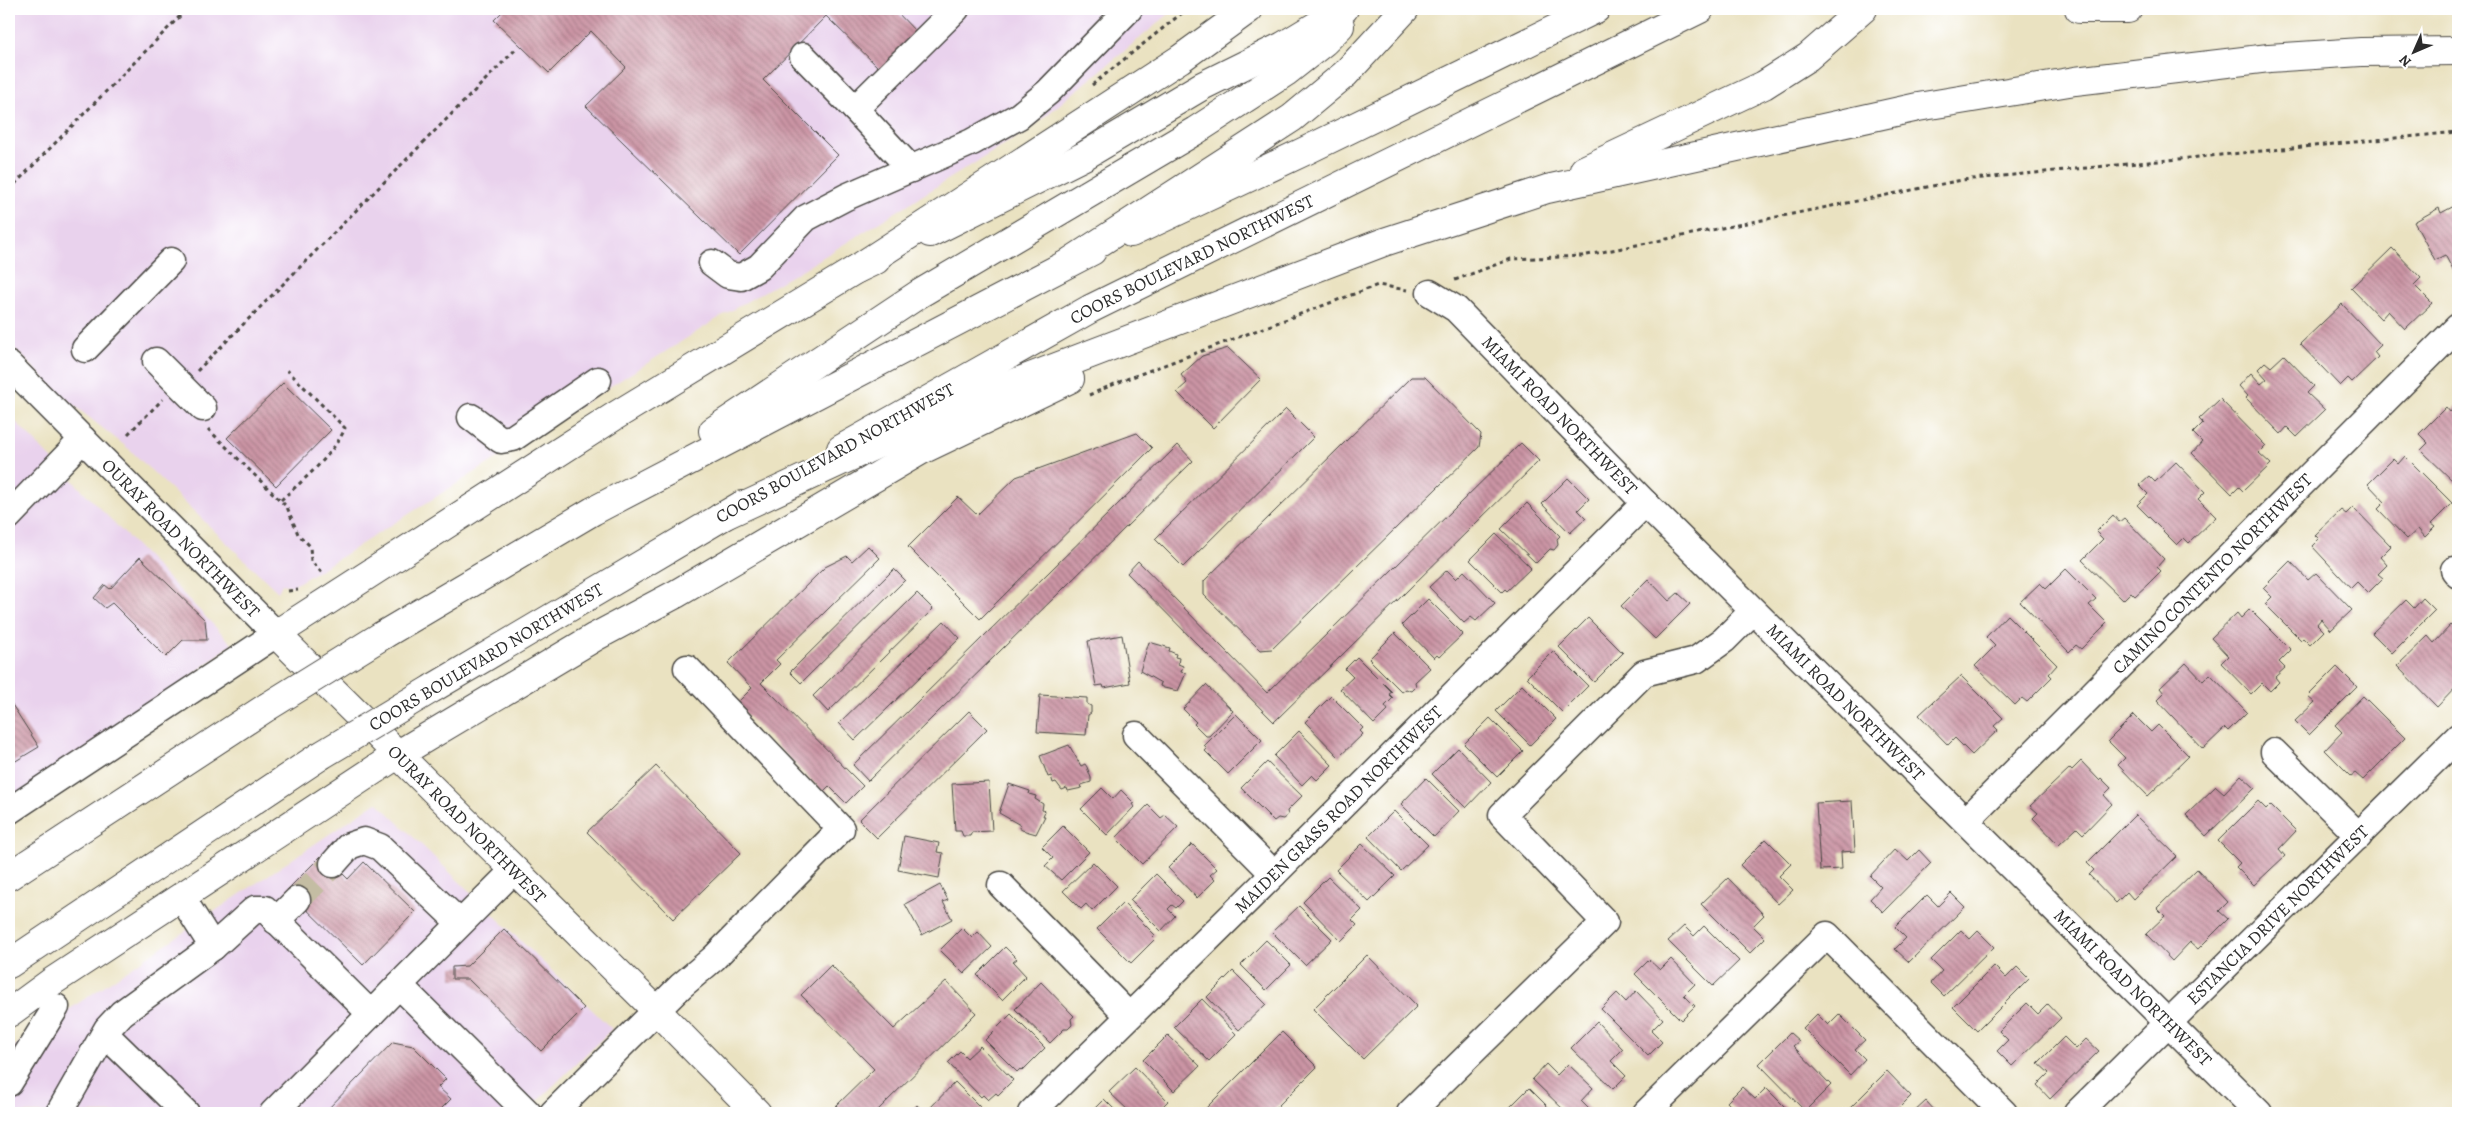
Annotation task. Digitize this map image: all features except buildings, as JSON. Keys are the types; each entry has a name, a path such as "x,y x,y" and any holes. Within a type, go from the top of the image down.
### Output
{"main road":[{"path":"276,634 615,416 855,270 1180,59 1249,9"},
{"path":"855,270 1084,156 1202,86 1283,46 1344,9"},
{"path":"593,511 919,294 1195,131 1271,81 1324,42 1358,9"},
{"path":"1071,261 1292,118 1345,74 1405,9"},
{"path":"9,876 268,707 383,635 593,511 1071,261 1302,152 1596,9"},
{"name":"COORS BOULEVARD NORTHWEST","path":"9,964 320,756 721,517 1090,309 1700,9"},
{"path":"1547,189 1764,85 1808,57 1863,9"},
{"path":"2079,9 2128,9"},
{"path":"721,517 983,395 1384,242 1547,189 1918,108 2075,81 2269,58 2361,52 2458,51"},
{"path":"9,1013 50,983 397,755 595,637 676,594 920,451 1083,373 1117,344"},
{"name":"OURAY ROAD NORTHWEST","path":"276,634 656,1011 756,1113"}],"street":[{"path":"712,263 728,275 741,277 759,267 806,218 846,197 972,142 1019,116 1048,92 1130,9"},
{"path":"855,109 954,10"},
{"path":"803,56 911,169"},
{"path":"85,349 171,261"},
{"name":"MIAMI ROAD NORTHWEST","path":"1430,293 1456,309 1645,503 2258,1113"},
{"name":"CAMINO CONTENTO NORTHWEST","path":"1966,821 2458,327"},
{"path":"156,361 175,394 205,418"},
{"name":"OURAY ROAD NORTHWEST","path":"9,365 276,634"},
{"path":"471,417 501,440 513,438 598,380"},
{"path":"9,516 83,439"},
{"name":"MAIDEN GRASS ROAD NORTHWEST","path":"1031,1113 1274,874 1645,503"},
{"path":"1410,1113 1606,922 1502,815 1644,673 1696,660 1724,640 1753,611"},
{"path":"9,812 276,634"},
{"path":"553,1113 681,986 714,958 841,829 687,668"},
{"path":"1136,735 1274,874"},
{"name":"ESTANCIA DRIVE NORTHWEST","path":"2077,1113 2458,737"},
{"path":"2274,752 2358,836"},
{"path":"333,864 349,846 364,840 380,847 460,923"},
{"path":"273,1113 514,870"},
{"path":"1001,885 1129,1016"},
{"path":"182,898 213,947"},
{"path":"276,921 297,900"},
{"path":"58,1113 105,1034 122,1013 140,998 213,947 255,909 265,910 371,1014"},
{"path":"1646,1113 1827,935 2004,1113"},
{"path":"399,985 528,1113"},
{"path":"9,1083 56,1007"},
{"path":"105,1034 186,1113"}],"path":[{"path":"9,190 187,9"},
{"path":"128,434 166,397 175,394 516,49"},
{"path":"281,500 308,475 341,438 345,428 287,370"},
{"path":"205,418 287,507 298,534 310,546 311,561 322,573"}],"shaded area":[{"path":"9,9 1175,9 1031,128 812,264 725,314 344,555 293,586 282,584 278,592 129,449 61,395 9,343"},
{"path":"9,415 232,644 9,819"},
{"path":"377,802 612,1029 525,1113 9,1113 9,1050"}],"tunnel":[{"path":"297,900 333,864"}]}
